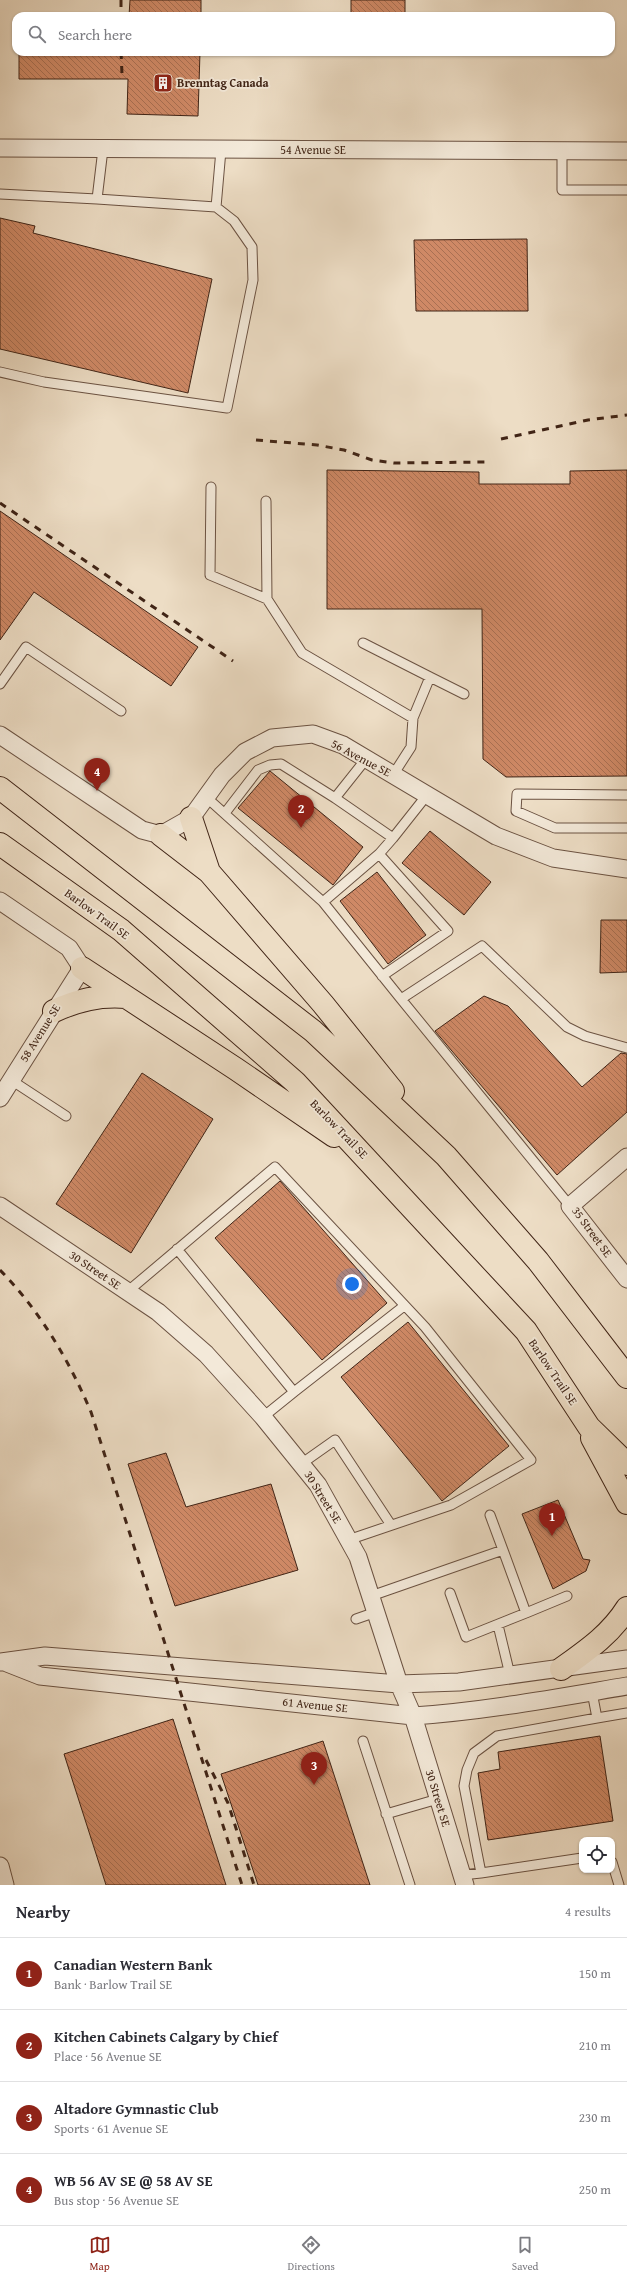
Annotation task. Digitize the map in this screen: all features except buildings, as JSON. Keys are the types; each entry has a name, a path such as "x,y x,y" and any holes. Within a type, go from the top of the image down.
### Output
{"main road":[{"path":"0,788 24,805 313,1031 446,1156"},
{"path":"191,818 209,872"},
{"path":"161,835 209,872 323,1004 446,1156 538,1260 627,1378"},
{"name":"Barlow Trail SE","path":"0,844 121,930 295,1082 526,1331 590,1427 627,1464"},
{"path":"82,968 236,1068 367,1158"},
{"path":"54,1011 76,1001 98,997 126,997"},
{"path":"590,1427 594,1444 627,1503"},
{"path":"561,1669 597,1644 618,1623 627,1608"}],"street":[{"name":"54 Avenue SE","path":"0,148 627,151"},
{"name":"56 Avenue SE","path":"161,835 191,818 222,775 245,752 272,738 313,734 343,745 496,836 553,858 627,869"},
{"path":"0,735 142,830 161,835"},
{"path":"0,901 69,948 82,968"},
{"name":"58 Avenue SE","path":"0,1098 82,968"},
{"name":"35 Street SE","path":"627,1157 570,1206 627,1279"},
{"name":"30 Street SE","path":"0,1206 158,1312 206,1354 263,1417 318,1485 358,1557 400,1684 413,1716 464,1880"},
{"name":"61 Avenue SE","path":"2,1662 45,1656 400,1684 459,1682 627,1659"},
{"name":"61 Avenue SE","path":"2,1662 40,1676 413,1716 459,1713 508,1707 627,1686"},
{"path":"0,1866 5,1885"}],"lane":[{"path":"97,199 103,149"},
{"path":"216,207 221,150"},
{"path":"562,151 562,190 627,190"},
{"path":"0,194 216,207 234,221 252,248 254,280 226,408 44,382 0,372"},
{"path":"211,487 210,575 267,599"},
{"path":"266,501 267,599 302,653 413,718"},
{"path":"363,643 464,694"},
{"path":"0,684 26,647 121,711"},
{"path":"393,775 411,747 413,718 430,677"},
{"path":"335,798 366,759"},
{"path":"224,813 258,770 270,765 281,764 335,798 393,838"},
{"path":"627,795 517,794 516,811 555,828 627,828"},
{"path":"323,902 379,854 427,795"},
{"path":"206,797 323,902 400,999 570,1206"},
{"path":"379,854 448,931 382,976"},
{"path":"400,999 482,946 567,1027 585,1036 627,1048"},
{"path":"11,1080 66,1116"},
{"path":"127,1292 275,1167 425,1327 531,1460 451,1505 348,1540"},
{"path":"177,1249 294,1392"},
{"path":"263,1417 404,1306"},
{"path":"301,1464 335,1440 391,1525"},
{"path":"490,1515 526,1614"},
{"path":"356,1619 373,1604 503,1550"},
{"path":"450,1594 466,1637 526,1614 566,1596"},
{"path":"498,1625 510,1675"},
{"path":"592,1692 597,1718"},
{"path":"480,1873 464,1786 467,1770 474,1754 497,1736 627,1713"},
{"path":"363,1741 410,1885"},
{"path":"386,1814 438,1799"},
{"path":"464,1880 480,1873 579,1858"},
{"path":"615,1868 622,1883"}],"railway":[{"path":"121,0 121,12"},
{"path":"121,56 122,74"},
{"path":"501,439 588,420 627,415"},
{"path":"256,440 317,445 344,450 372,460 394,463 487,462"},
{"path":"0,503 233,661"},
{"path":"0,1270 41,1319 63,1355 91,1412 242,1885"},
{"path":"206,1760 228,1803 254,1885"}],"place":[{"name":"Brenntag Canada","path":"163,83"},
{"name":"WB 56 AV SE @ 58 AV SE","path":"97,791"},
{"name":"Kitchen Cabinets Calgary by Chief","path":"301,828"},
{"name":"Canadian Western Bank","path":"552,1536"},
{"name":"Altadore Gymnastic Club","path":"314,1785"}]}
